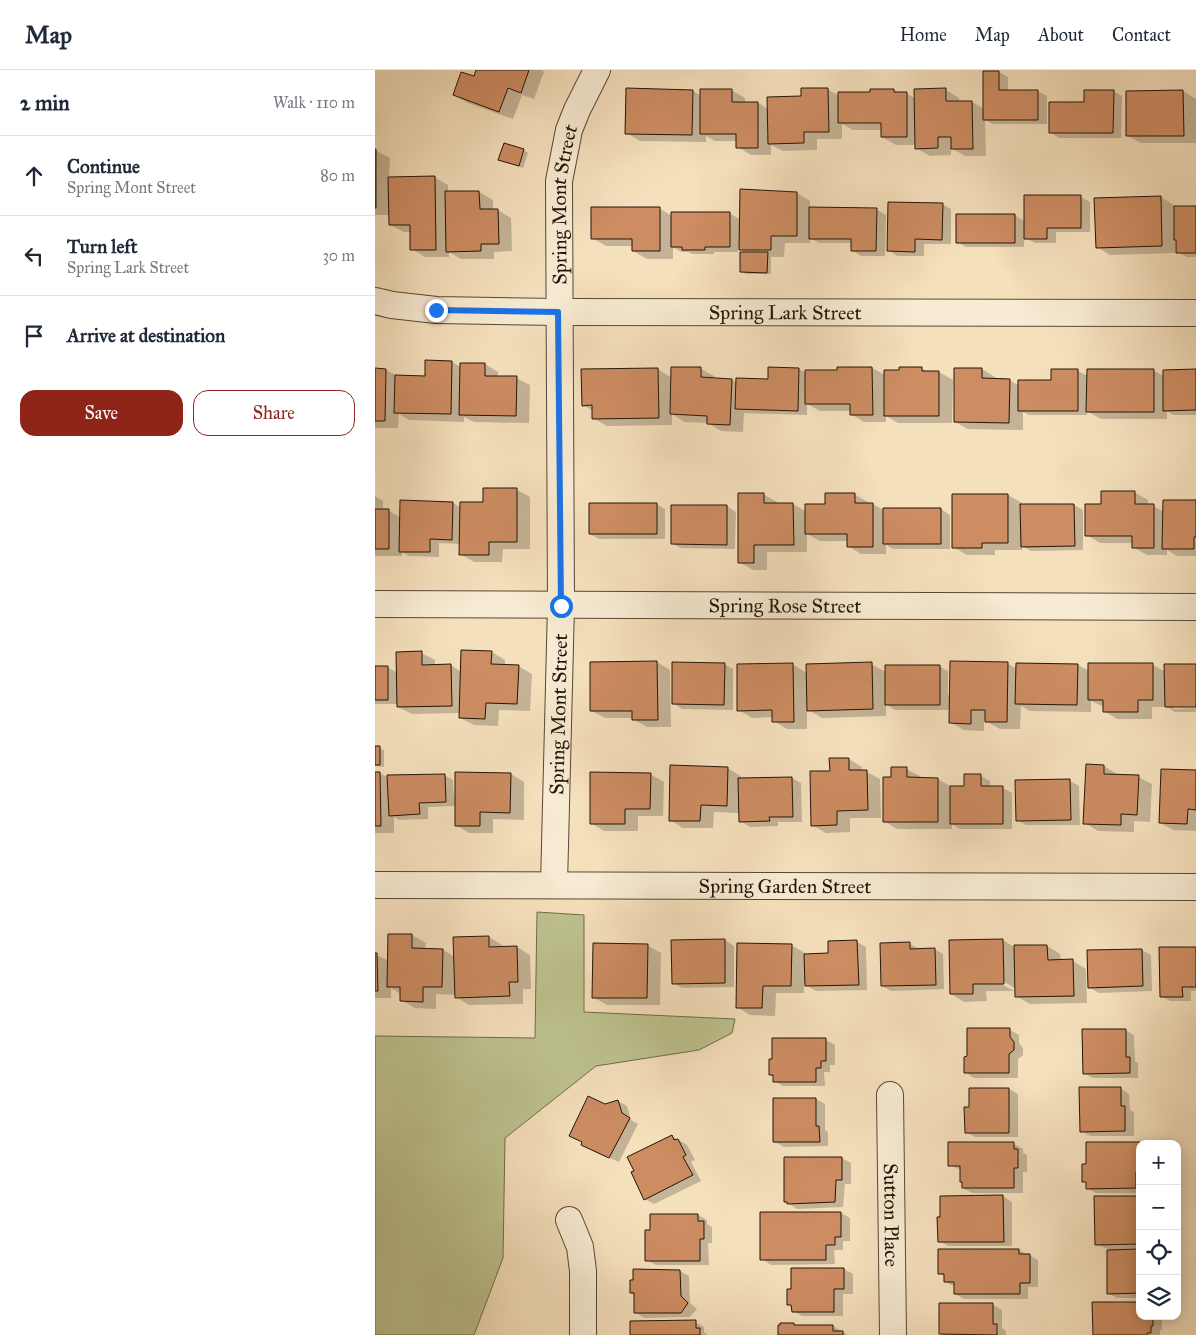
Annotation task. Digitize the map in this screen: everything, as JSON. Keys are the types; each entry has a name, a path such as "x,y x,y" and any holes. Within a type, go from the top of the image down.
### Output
{"street":[{"name":"Spring Mont Street","path":"554,885 561,606 558,312 559,181 569,130 597,70"},
{"name":"Spring Lark Street","path":"375,301 436,310 558,312 1196,313"},
{"name":"Spring Rose Street","path":"375,604 1196,608"},
{"name":"Spring Garden Street","path":"375,885 1196,887"},
{"name":"Sutton Place","path":"890,1095 893,1335"},
{"path":"569,1220 580,1247 583,1271 583,1335"}],"green space":[{"path":"537,912 584,915 584,1012 735,1019 732,1033 699,1050 596,1066 505,1138 503,1258 474,1335 375,1335 375,1036 535,1038"}],"building":[{"path":"476,70 529,70 521,93 508,88 499,112 453,95 461,72 474,76"},
{"path":"983,71 999,71 999,90 1038,90 1038,120 983,120"},
{"path":"626,88 693,90 692,135 625,134"},
{"path":"801,88 828,88 829,132 804,132 804,143 768,144 767,97 801,96"},
{"path":"946,88 946,101 972,101 973,149 951,149 951,137 938,137 938,148 915,149 914,89"},
{"path":"700,89 732,89 732,102 758,102 758,148 736,148 736,134 700,134"},
{"path":"870,89 894,89 894,92 907,92 907,137 881,137 881,123 838,123 838,92 870,92"},
{"path":"1084,90 1114,90 1113,133 1049,133 1049,102 1084,102"},
{"path":"1183,90 1184,136 1126,136 1126,91"},
{"path":"504,143 524,149 519,166 498,160"},
{"path":"376,149 376,208 375,208"},
{"path":"435,176 436,250 410,250 410,225 389,225 388,177"},
{"path":"740,189 797,192 797,236 771,236 771,250 739,250"},
{"path":"445,191 479,191 480,209 498,209 499,244 481,244 481,251 446,252"},
{"path":"1024,195 1081,195 1081,228 1047,228 1047,239 1024,239"},
{"path":"1161,196 1162,246 1096,248 1094,198"},
{"path":"888,202 943,203 942,240 915,239 915,252 887,251"},
{"path":"1174,206 1196,206 1196,253 1176,253"},
{"path":"591,207 660,207 660,251 632,251 632,239 591,239"},
{"path":"809,207 877,208 876,251 851,251 851,239 809,239"},
{"path":"671,212 730,212 730,247 705,247 705,250 682,250 682,247 671,247"},
{"path":"956,214 1015,214 1015,243 956,243"},
{"path":"740,252 768,252 767,273 740,272"},
{"path":"425,360 452,361 451,414 394,413 395,375 425,376"},
{"path":"460,363 485,363 485,376 517,376 516,416 459,415"},
{"path":"671,367 701,367 701,377 732,379 730,425 707,424 707,416 670,414"},
{"path":"768,367 799,368 798,411 735,409 736,378 768,379"},
{"path":"837,367 872,367 873,415 850,415 850,404 805,404 805,370 837,370"},
{"path":"899,367 922,367 922,371 939,371 939,416 884,416 884,370 899,370"},
{"path":"375,368 386,369 385,421 375,421"},
{"path":"658,368 659,418 592,419 592,405 582,406 581,369"},
{"path":"954,368 982,368 982,378 1010,379 1009,423 954,422"},
{"path":"1051,369 1078,369 1078,411 1018,411 1018,380 1051,380"},
{"path":"1087,369 1154,369 1154,412 1086,412"},
{"path":"1196,369 1196,410 1163,411 1163,370"},
{"path":"483,488 517,488 517,542 489,542 489,555 459,555 460,502 483,502"},
{"path":"1101,491 1135,491 1135,504 1154,504 1154,548 1132,548 1132,536 1085,536 1085,504 1101,504"},
{"path":"738,493 764,493 764,503 793,503 794,545 754,545 754,563 738,563"},
{"path":"825,493 855,493 855,503 873,503 873,547 847,547 847,534 805,534 805,504 825,504"},
{"path":"952,494 1008,494 1008,543 982,543 982,548 952,548"},
{"path":"400,500 453,502 452,540 430,539 430,552 399,552"},
{"path":"1163,500 1196,500 1196,537 1194,537 1194,549 1162,549"},
{"path":"589,503 657,503 657,534 589,534"},
{"path":"1020,504 1074,504 1075,546 1021,547"},
{"path":"671,505 727,505 727,545 671,544"},
{"path":"883,508 941,508 941,544 883,544"},
{"path":"375,509 389,509 389,549 375,549"},
{"path":"461,650 492,651 491,664 519,665 517,704 486,703 485,719 459,718"},
{"path":"422,651 422,665 451,664 452,706 397,707 396,652"},
{"path":"657,661 658,720 632,720 632,711 590,711 590,662"},
{"path":"950,661 1008,662 1007,722 985,722 985,710 971,710 971,724 949,723"},
{"path":"672,662 725,663 724,705 672,704"},
{"path":"872,662 873,709 807,711 806,664"},
{"path":"793,663 794,722 772,722 772,710 737,711 737,664"},
{"path":"1016,663 1078,664 1077,705 1015,704"},
{"path":"1088,663 1153,663 1153,700 1138,700 1138,712 1103,712 1103,700 1088,700"},
{"path":"1164,664 1196,664 1196,707 1165,707"},
{"path":"885,665 940,665 940,705 885,705"},
{"path":"375,666 388,666 388,700 375,700"},
{"path":"375,746 380,746 380,765 375,765"},
{"path":"829,758 849,758 849,770 867,770 868,810 837,811 837,825 811,826 810,771 830,771"},
{"path":"1086,764 1104,765 1104,774 1139,775 1137,815 1121,814 1121,825 1083,824"},
{"path":"670,765 728,767 727,806 701,805 700,821 669,821"},
{"path":"891,767 907,767 907,777 938,778 938,822 883,822 883,777 891,777"},
{"path":"1161,769 1196,770 1196,810 1188,809 1187,824 1159,823"},
{"path":"375,772 380,772 381,826 375,826"},
{"path":"455,772 511,773 510,813 480,812 480,826 455,826"},
{"path":"590,772 651,773 650,809 625,809 625,824 590,824"},
{"path":"445,774 446,802 419,803 420,814 389,816 387,775"},
{"path":"964,774 981,774 981,786 1003,786 1003,824 950,824 950,786 964,786"},
{"path":"792,777 793,817 769,817 770,821 739,822 738,778"},
{"path":"1070,779 1071,820 1016,821 1015,780"},
{"path":"388,934 412,934 412,948 443,949 442,987 423,987 423,1002 400,1001 400,987 387,987"},
{"path":"489,936 489,947 517,946 518,982 509,982 510,996 455,998 453,937"},
{"path":"725,939 725,983 672,984 671,940"},
{"path":"1003,939 1004,984 973,984 973,994 950,994 949,940"},
{"path":"857,940 859,985 805,986 804,954 828,953 828,941"},
{"path":"910,942 910,949 935,948 936,985 881,986 880,943"},
{"path":"593,943 648,944 647,998 592,998"},
{"path":"737,943 792,944 791,986 763,986 762,1008 736,1008"},
{"path":"1014,945 1047,945 1048,960 1073,959 1074,996 1015,997"},
{"path":"1159,947 1196,947 1196,987 1182,987 1183,997 1160,997"},
{"path":"1142,949 1143,986 1088,988 1087,950"},
{"path":"375,953 377,953 378,991 375,991"},
{"path":"967,1028 1010,1028 1010,1037 1014,1042 1014,1050 1009,1054 1009,1073 964,1073 964,1057 967,1056"},
{"path":"1082,1029 1126,1029 1126,1057 1130,1057 1130,1073 1083,1074"},
{"path":"772,1038 826,1038 826,1061 821,1061 821,1068 816,1068 816,1082 773,1082 773,1075 769,1075 769,1059 772,1059"},
{"path":"1079,1087 1121,1087 1121,1106 1125,1106 1125,1131 1080,1132"},
{"path":"969,1088 1009,1088 1009,1133 965,1133 964,1107 969,1107"},
{"path":"588,1096 605,1104 618,1100 622,1113 630,1118 609,1158 581,1145 582,1142 569,1136"},
{"path":"773,1098 816,1098 816,1126 819,1126 820,1142 773,1142"},
{"path":"672,1135 674,1140 678,1139 686,1155 683,1157 693,1175 644,1200 631,1172 634,1171 627,1157"},
{"path":"948,1142 1014,1142 1014,1149 1018,1149 1018,1168 1014,1168 1014,1188 962,1188 960,1166 948,1166"},
{"path":"1086,1142 1136,1142 1136,1188 1086,1189 1086,1182 1082,1182 1082,1164 1086,1164"},
{"path":"784,1157 842,1157 842,1180 836,1180 835,1202 787,1204 787,1202 784,1202"},
{"path":"1003,1195 1004,1242 938,1242 937,1217 940,1217 940,1196"},
{"path":"1094,1196 1136,1196 1136,1244 1095,1245"},
{"path":"760,1212 841,1212 841,1237 835,1237 835,1245 826,1245 826,1260 760,1260"},
{"path":"650,1214 698,1214 698,1221 704,1221 704,1239 700,1239 700,1261 645,1261 645,1230 650,1230"},
{"path":"938,1249 1019,1249 1019,1254 1030,1254 1030,1283 1020,1283 1020,1294 954,1294 954,1282 944,1282 944,1274 938,1274"},
{"path":"1136,1249 1136,1293 1107,1294 1107,1250"},
{"path":"791,1268 844,1268 844,1289 834,1289 834,1312 792,1312 791,1305 787,1305 787,1289 791,1289"},
{"path":"633,1269 680,1270 681,1296 688,1303 681,1313 634,1313 634,1293 630,1293 630,1280 633,1280"},
{"path":"1092,1302 1136,1302 1136,1320 1153,1320 1151,1333 1147,1333 1147,1335 1093,1335"},
{"path":"939,1303 993,1303 993,1324 997,1324 997,1335 939,1334"},
{"path":"696,1320 696,1328 700,1328 700,1335 630,1335 630,1321"},
{"path":"780,1323 833,1325 833,1331 843,1331 843,1335 778,1335 778,1325"}],"route":[{"path":"436,310 558,312 561,606"}]}
